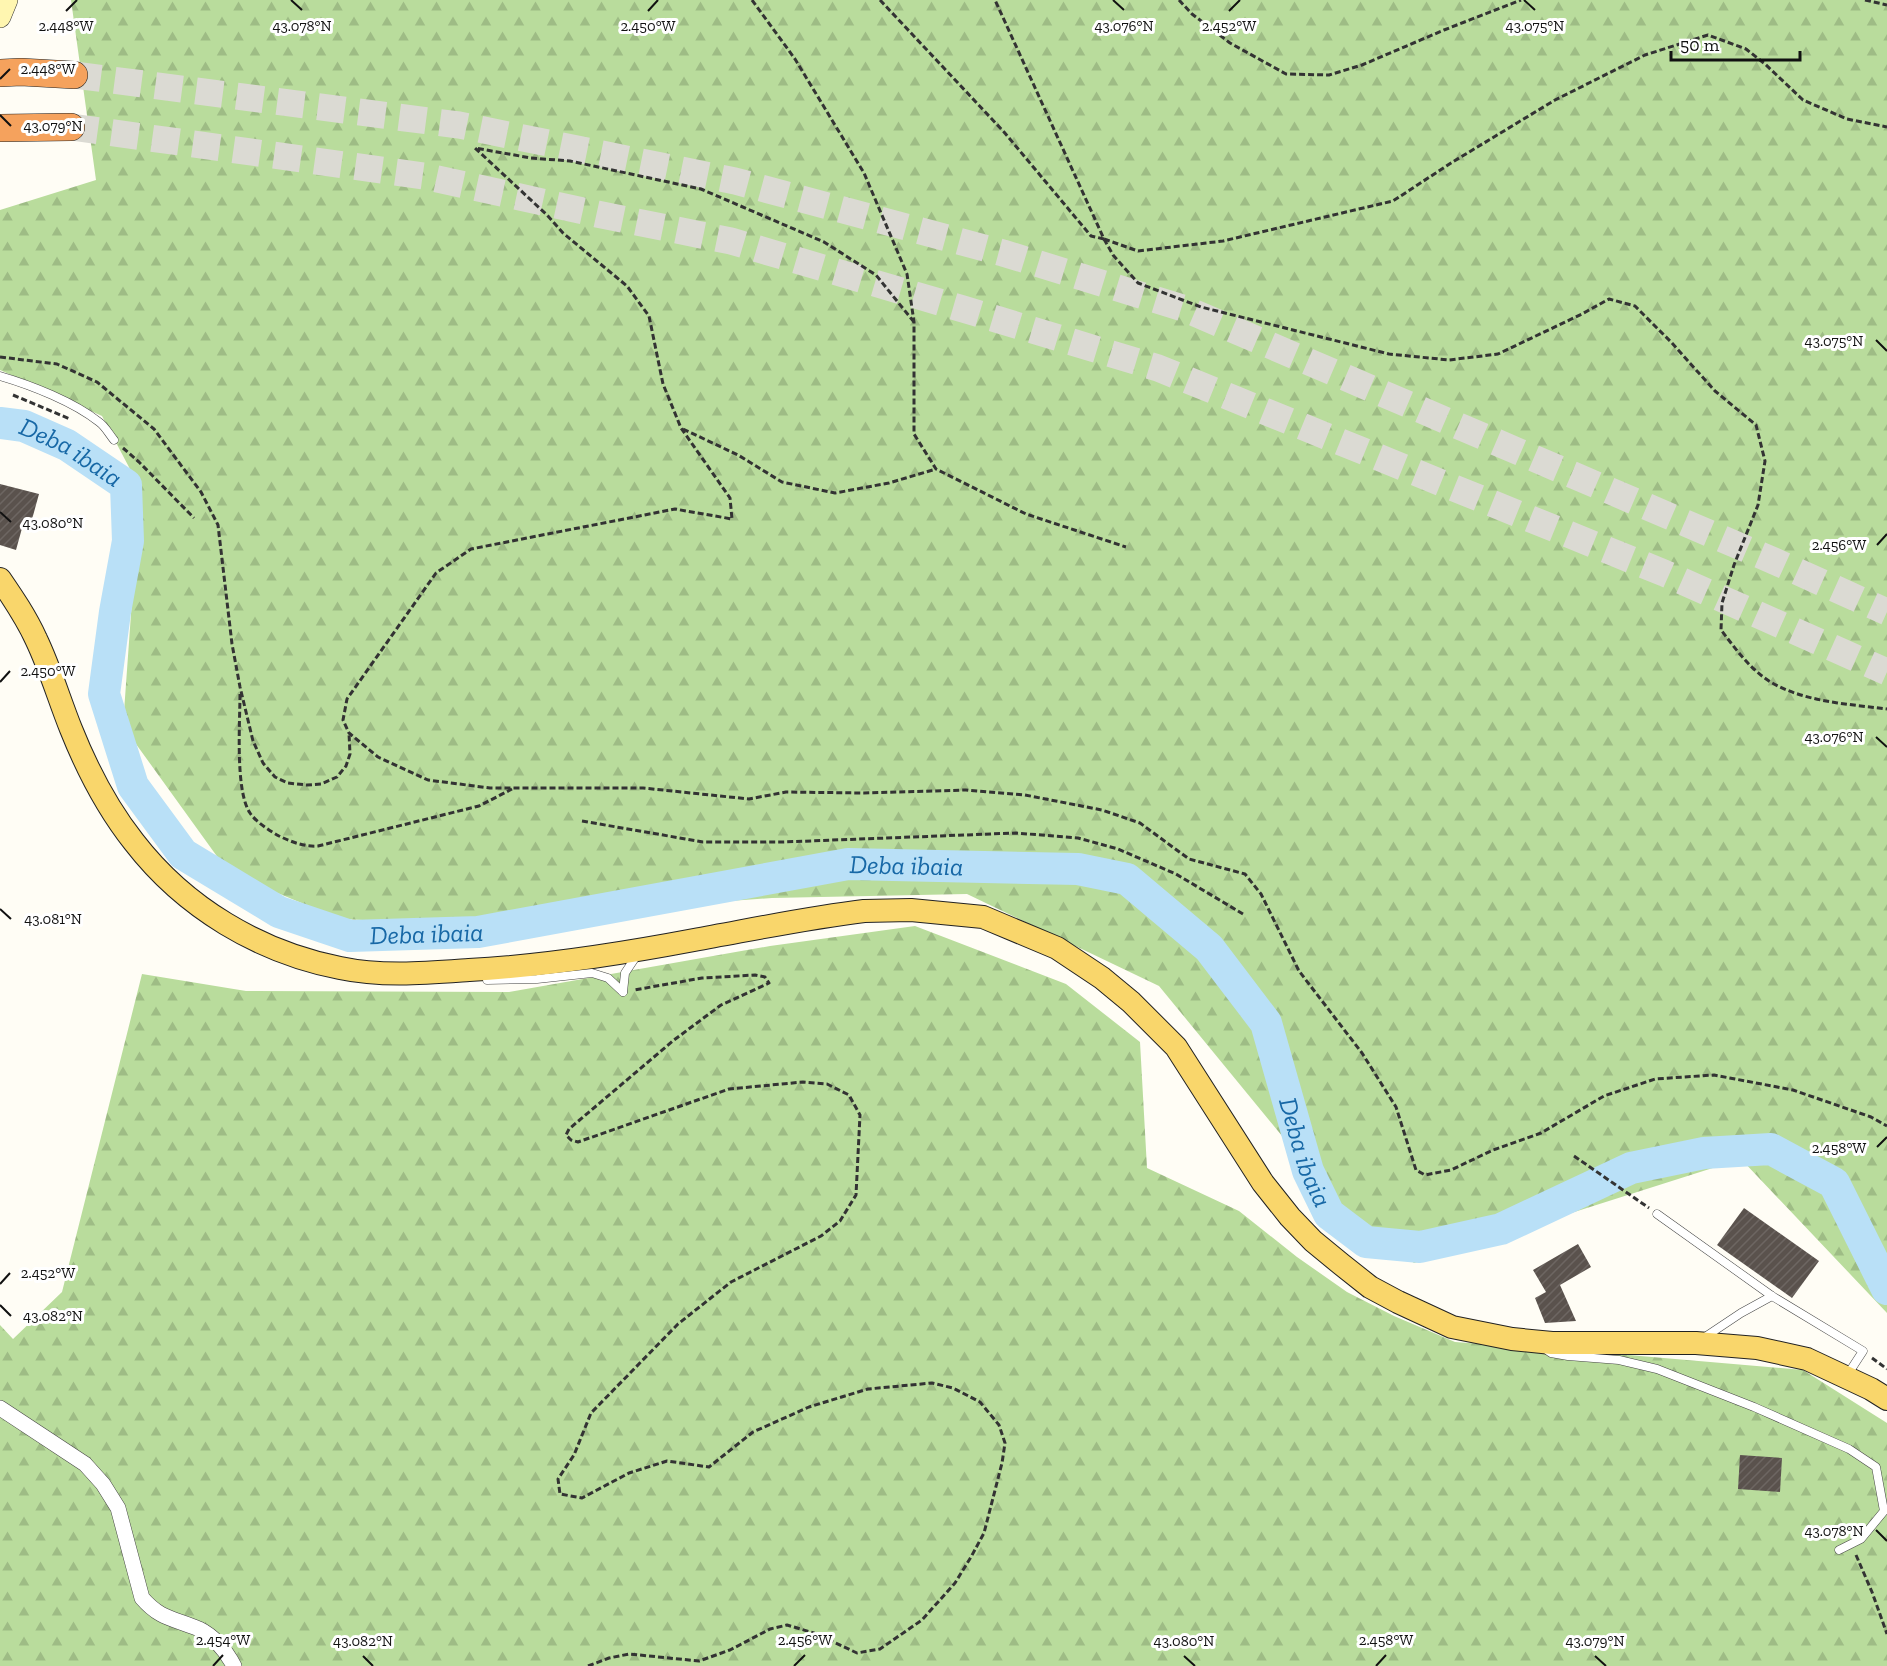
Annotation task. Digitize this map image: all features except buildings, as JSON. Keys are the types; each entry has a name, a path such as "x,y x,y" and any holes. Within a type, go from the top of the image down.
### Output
{"highway":[{"path":"11,72 74,75"},
{"path":"0,128 71,127"}],"main road":[{"path":"0,17 7,0"},
{"path":"0,579 18,605 36,639 72,731 99,789 134,842 176,888 230,927 268,947 342,969 372,973 437,972 554,963 843,913 911,910 983,917 1056,948 1102,978 1131,1002 1176,1047 1263,1183 1290,1217 1313,1241 1370,1287 1452,1327 1512,1339 1588,1343 1696,1343 1757,1348 1807,1359 1887,1399"}],"street":[{"path":"0,1408 85,1464 104,1484 118,1508 142,1598 150,1608 164,1618 199,1630 213,1638 228,1655 234,1666"}],"lane":[{"path":"0,376 76,406 101,423 114,440"},
{"path":"624,992 625,973 630,963 644,949"},
{"path":"470,970 487,980 537,979 592,973 608,978 624,992"},
{"path":"1658,1214 1772,1296 1863,1351 1845,1377"},
{"path":"1696,1343 1772,1296"},
{"path":"1539,1341 1551,1353 1619,1360 1657,1369 1754,1407 1850,1449 1876,1467 1884,1511 1861,1539 1839,1550"}],"path":[{"path":"752,0 795,59 864,173 907,274 914,322 914,434 936,469 1026,514 1126,547"},
{"path":"880,0 1004,132 1091,236 1138,251 1223,241 1393,201 1555,100 1645,55 1708,35 1746,49 1803,100 1847,119 1887,126"},
{"path":"995,0 1104,239 1113,255 1138,283 1201,308 1389,354 1449,360 1498,354 1609,299 1635,306 1671,342 1715,392 1756,425 1765,461 1758,505 1734,565 1722,603 1721,630 1749,664 1769,681 1801,695 1887,709"},
{"path":"1179,0 1192,14 1230,44 1286,74 1329,75 1362,65 1521,0"},
{"path":"1865,0 1887,5"},
{"path":"0,357 57,364 97,382 154,429 201,492 218,525 232,644 253,741 263,763 275,777 306,785 321,783 337,777 346,766 350,754 349,733 344,720 347,699 436,573 471,549 675,509 732,519 730,498 681,428 663,384 649,316 627,286 563,233 547,215 475,148 531,158 570,161 701,189 824,242 876,275 914,322"},
{"path":"681,428 738,455 782,482 835,494 889,483 936,469"},
{"path":"240,687 241,776 245,800 251,813 272,833 290,841 308,847 318,846 478,806 514,788"},
{"path":"349,733 378,757 428,780 490,788 643,788 749,799 786,792 864,793 966,790 1036,797 1102,810 1140,823 1189,859 1245,874 1256,887 1299,971 1362,1053 1396,1107 1416,1170 1425,1175 1451,1170 1493,1150 1541,1133 1604,1096 1655,1079 1714,1075 1793,1090 1887,1126"},
{"path":"582,821 704,842 783,842 1016,833 1078,838 1118,849 1176,874 1243,914"},
{"path":"588,1666 628,1654 699,1661 730,1650 770,1629 787,1625 814,1633 857,1653 880,1650 922,1620 955,1583 966,1566 984,1533 1005,1443 999,1425 980,1402 953,1388 932,1383 868,1389 809,1407 753,1432 709,1467 667,1461 629,1473 582,1498 560,1494 558,1479 574,1455 591,1413 613,1389 678,1324 731,1282 821,1236 840,1221 856,1195 860,1115 849,1095 827,1084 803,1082 729,1089 578,1142 571,1140 566,1135 569,1129 674,1040 721,1005 770,982 765,977 755,975 702,978 624,992"},
{"path":"1574,1156 1658,1214"},
{"path":"1863,1351 1887,1369"},
{"path":"1851,1544 1887,1634"}],"green space":[{"path":"71,0 1887,0 1887,1313 1741,1159 1414,1263 1342,1209 1159,986 967,894 772,898 430,923 340,919 229,873 123,726 140,488 102,416 0,370 0,210 96,180"},
{"path":"915,926 1066,984 1140,1042 1147,1168 1239,1211 1297,1257 1347,1292 1394,1316 1455,1342 1803,1370 1887,1423 1887,1666 0,1666 0,1325 13,1339 62,1292 142,974 246,991 509,992 770,946"}],"waterway":[{"name":"Deba ibaia","path":"0,423 24,426 67,445 126,485 128,541 115,612 104,694 133,786 183,854 279,912 350,936 478,932 848,864 1078,869 1127,879 1209,948 1266,1023 1308,1171 1329,1214 1366,1242 1420,1247 1501,1229 1631,1168 1704,1153 1771,1149 1834,1183 1887,1289"}],"tunnel":[{"path":"74,75 459,125 735,181 1003,253 1183,308 1774,561 1887,612"},
{"path":"71,127 424,176 731,241 963,309 1158,368 1664,573 1887,672"}]}
